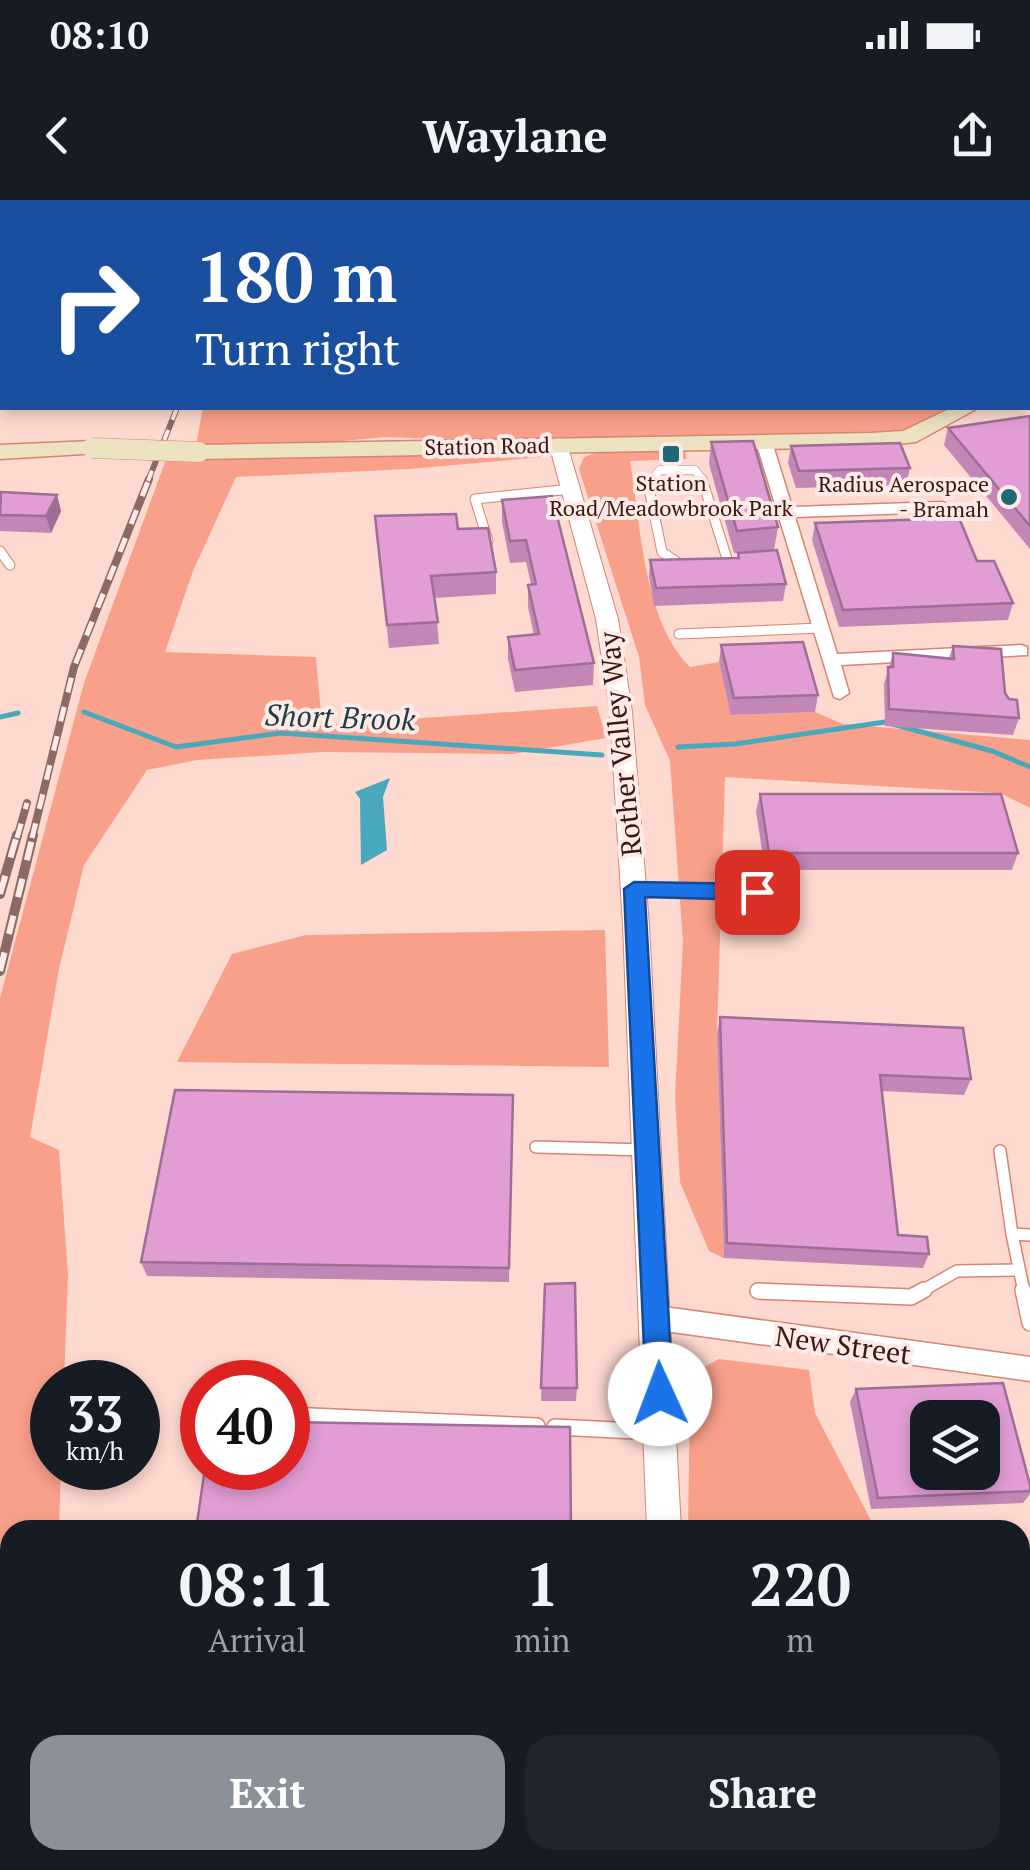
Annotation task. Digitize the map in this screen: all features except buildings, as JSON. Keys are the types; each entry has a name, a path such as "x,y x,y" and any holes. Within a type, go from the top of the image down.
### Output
{"main road":[{"name":"Station Road","path":"0,452 92,448 248,452 908,437 963,410"}],"street":[{"path":"764,442 785,512 792,558 820,628 840,694"},
{"name":"Rother Valley Way","path":"558,444 616,666 634,889 664,1520"},
{"path":"785,512 943,507"},
{"path":"830,660 1021,651"},
{"name":"New Street","path":"657,1318 1030,1369"}],"lane":[{"path":"693,564 676,564 662,552 648,484 660,470 695,470 702,478 728,562"},
{"path":"488,542 475,499 572,489"},
{"path":"0,551 10,565"},
{"path":"711,562 742,561"},
{"path":"679,634 820,628"},
{"path":"634,889 757,892"},
{"path":"536,1147 646,1150"},
{"path":"1000,1151 1030,1323"},
{"path":"1012,1234 1030,1235"},
{"path":"758,1291 911,1296 957,1272 974,1268 1019,1270"},
{"path":"310,1416 661,1432"}],"shaded area":[{"path":"203,410 963,410 908,437 558,444 386,437 221,452 524,451 542,457 409,469 236,477 193,571 165,652 316,657 322,725 597,706 606,738 513,754 323,752 197,760 147,770 84,865 59,969 30,1137 59,1150 68,1275 65,1360 30,1360 30,1490 60,1490 59,1520 0,1520 0,998 84,683 168,454 196,445"},
{"path":"605,450 685,452 687,459 630,461 646,571 662,624 674,648 690,667 719,662 732,715 815,712 843,724 1030,740 1030,808 1000,793 725,777 717,1033 724,1258 709,1251 680,1182 675,1097 683,942 670,761 645,705 639,657 579,469 584,457"},
{"path":"605,930 609,1067 177,1062 232,954 306,935"},
{"path":"719,1359 809,1370 815,1413 871,1520 688,1520 690,1394 697,1371"}],"water":[{"path":"390,778 383,797 387,850 361,865 360,799 355,792"}],"waterway":[{"name":"Short Brook","path":"84,712 176,747 281,733 602,755"},
{"name":"Short Brook","path":"0,717 18,713"},
{"name":"Short Brook","path":"678,747 735,744 885,722 992,751 1030,767"}],"railway":[{"path":"148,481 176,410"},
{"path":"32,838 74,667 149,479"},
{"path":"17,838 27,803"},
{"path":"0,894 17,835"},
{"path":"0,971 33,835"}],"place":[{"name":"Station Road/Meadowbrook Park","path":"671,454"},
{"name":"Radius Aerospace - Bramah","path":"1009,497"}],"route":[{"path":"660,1394 634,889 757,892"}]}
